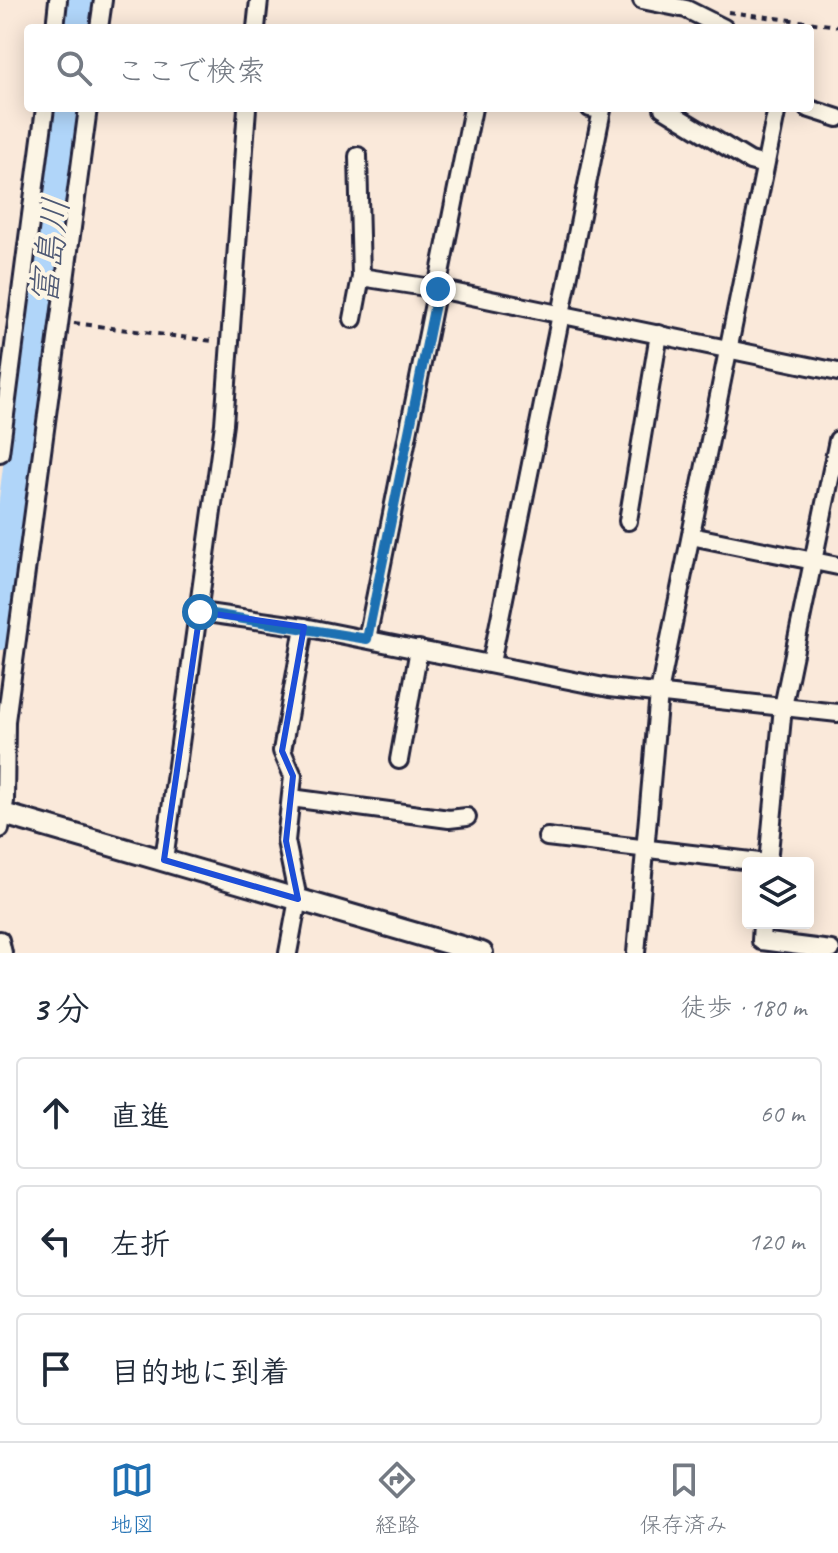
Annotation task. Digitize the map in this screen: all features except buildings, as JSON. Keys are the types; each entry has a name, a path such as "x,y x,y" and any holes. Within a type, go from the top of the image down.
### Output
{"street":[{"path":"55,24 58,0"},
{"path":"100,24 103,0"},
{"path":"256,24 259,0"},
{"path":"642,0 686,9 717,24"},
{"path":"814,110 838,118"},
{"path":"0,453 44,112"},
{"path":"87,112 6,721 1,818 298,899 439,947 482,953"},
{"path":"164,860 224,424 247,112"},
{"path":"367,639 472,112"},
{"path":"491,663 561,314 597,112"},
{"path":"670,112 750,161 765,165"},
{"path":"636,953 659,693 776,112"},
{"path":"353,319 361,277 358,156"},
{"path":"361,277 438,289 838,372"},
{"path":"628,521 659,334"},
{"path":"769,857 783,707 838,440"},
{"path":"691,536 838,566"},
{"path":"200,612 304,627 609,688 838,713"},
{"path":"288,953 298,899 286,841 293,776 282,751 304,627"},
{"path":"399,760 419,649"},
{"path":"291,798 449,819 467,817"},
{"path":"547,837 742,860"},
{"path":"762,929 761,941 831,950"},
{"path":"0,940 3,953"}],"path":[{"path":"723,24 734,10 838,26"},
{"path":"60,321 229,342"}],"highlighted area":[{"path":"200,612 304,627 282,751 293,776 286,841 298,899 164,860"}],"waterway":[{"name":"富島川","path":"78,24 81,0"},
{"name":"富島川","path":"0,632 66,112"}],"route":[{"path":"200,612 367,639 438,289"}]}
